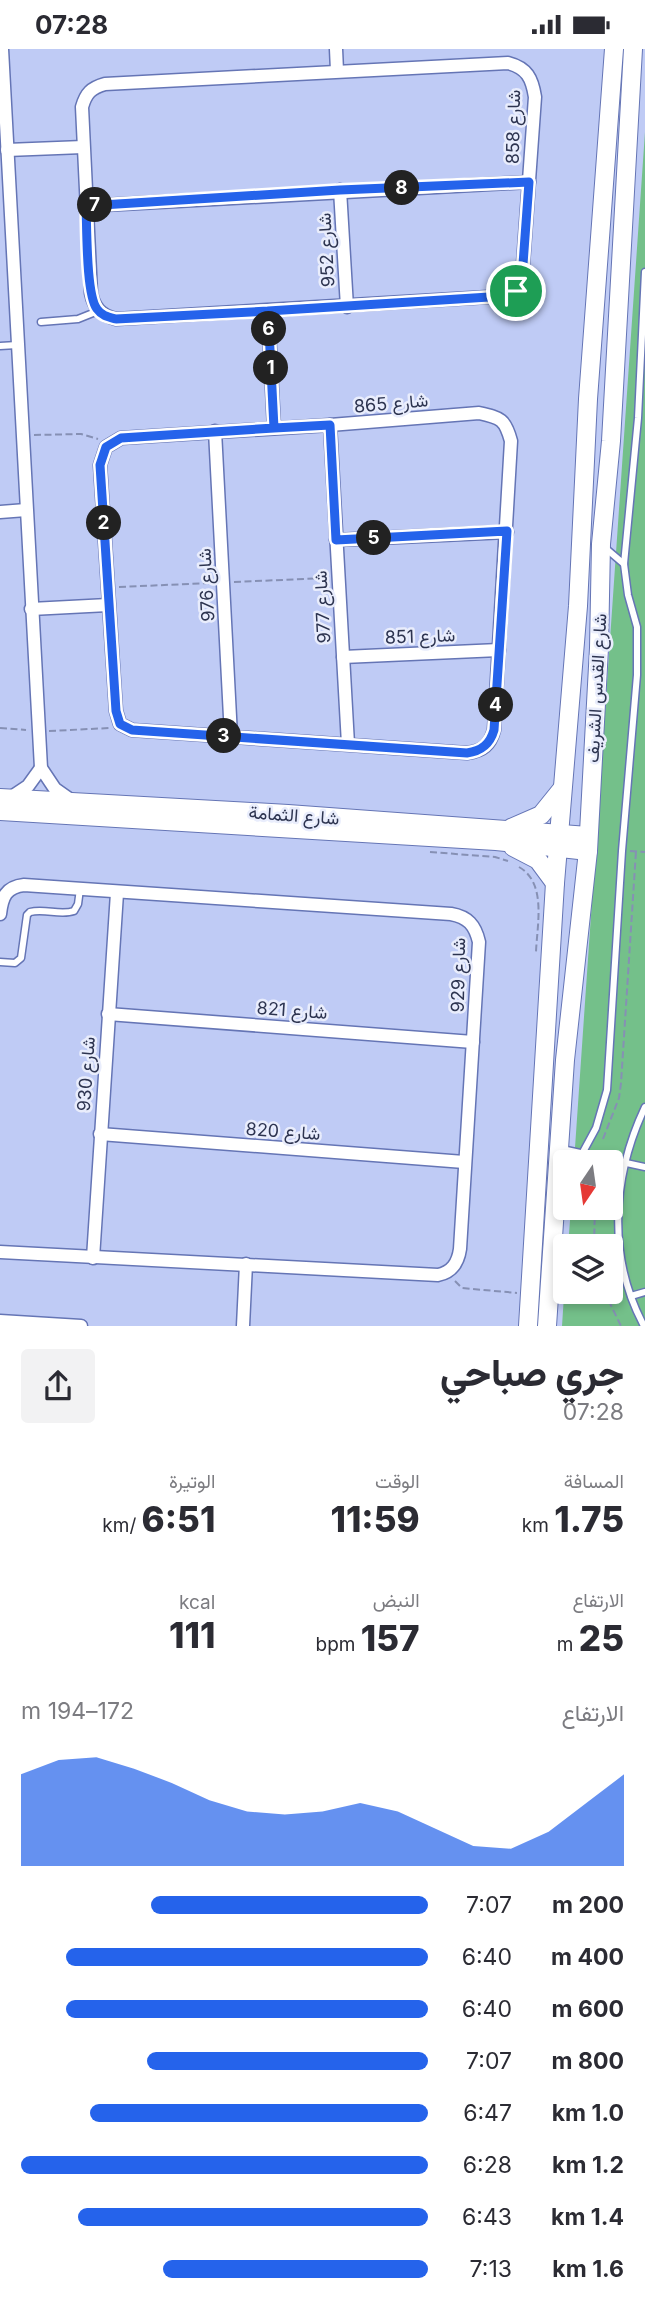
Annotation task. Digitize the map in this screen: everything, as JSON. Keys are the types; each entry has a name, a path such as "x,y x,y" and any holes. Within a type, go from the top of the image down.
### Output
{"street":[{"path":"2,49 7,151 7,275 17,345 41,768 55,789 75,803"},
{"path":"336,49 337,71"},
{"name":"شارع القدس الشريف","path":"528,1326 525,1296 555,883 561,844 562,789 579,606 588,399 614,49"},
{"name":"شارع القدس الشريف","path":"547,1326 565,1060 588,844 599,648 601,544 611,441 633,49"},
{"name":"شارع 858","path":"98,311 91,293 82,107 85,96 93,87 105,84 337,71 508,63 519,66 528,73 533,83 534,97 522,278 516,291 505,296 346,307"},
{"path":"7,151 83,147"},
{"path":"86,206 340,190 529,182"},
{"name":"شارع 952","path":"340,190 346,307"},
{"path":"98,311 106,317 116,319 346,307"},
{"path":"268,311 274,428"},
{"name":"شارع 865","path":"106,447 121,438 479,413 498,417 507,425 511,442 507,531"},
{"name":"شارع 977","path":"330,425 348,744"},
{"name":"شارع 976","path":"215,431 231,736"},
{"path":"106,447 100,465 116,711 120,724 132,730 467,753 485,747 494,730 507,531 336,540"},
{"path":"0,512 26,510"},
{"path":"31,609 108,605"},
{"name":"شارع 851","path":"343,657 499,650"},
{"path":"3,802 28,786 41,768"},
{"path":"499,836 541,815 562,789"},
{"name":"شارع الثمامة","path":"3,802 75,803 499,836 561,844 588,844"},
{"name":"شارع الثمامة","path":"3,802 499,836"},
{"path":"499,836 538,860 555,883"},
{"path":"561,844 559,994 565,1060"},
{"name":"شارع 929","path":"0,914 3,897 15,886 461,916 471,922 479,942 460,1249 454,1266 447,1273"},
{"name":"شارع 930","path":"93,1258 117,893"},
{"name":"شارع 821","path":"108,1014 473,1042"},
{"name":"شارع 820","path":"100,1134 464,1162"},
{"path":"0,1252 438,1275 447,1273"},
{"path":"243,1326 246,1264"},
{"path":"519,1326 525,1296"},
{"path":"0,1321 81,1326"}],"lane":[{"path":"584,1150 596,1128 607,1090 622,851 637,675 637,627 628,595 624,564 638,418 645,272"},
{"path":"41,322 78,319 98,311"},
{"path":"0,346 17,345"},
{"path":"601,544 624,564"},
{"path":"0,962 15,963 21,958 30,912 75,911 79,889"},
{"path":"644,1326 631,1296 622,1262 617,1213 624,1163 645,1107"},
{"path":"561,1148 572,1150"},
{"path":"624,1163 645,1167"},
{"path":"631,1296 645,1292"}],"path":[{"path":"22,436 81,434 93,436 106,447"},
{"path":"107,587 338,577"},
{"path":"0,728 39,731 103,730 120,724"},
{"path":"622,851 645,852"},
{"path":"603,1139 620,1098 636,851"},
{"path":"447,1273 462,1288 525,1296"},
{"path":"610,1304 621,1326"}],"green space":[{"path":"645,132 645,1326 562,1326 563,1304 623,1304 623,1234 569,1234 570,1220 623,1220 623,1150 575,1150"}],"route":[{"path":"516,291 505,296 268,311 274,428 121,438 106,447 100,465 116,711 120,724 132,730 467,753 477,751 491,740 494,730 507,531 336,540 330,425 274,428 271,369 268,311 116,319 106,317 98,311 91,293 86,206 340,190 529,182 522,278 516,291"}]}
